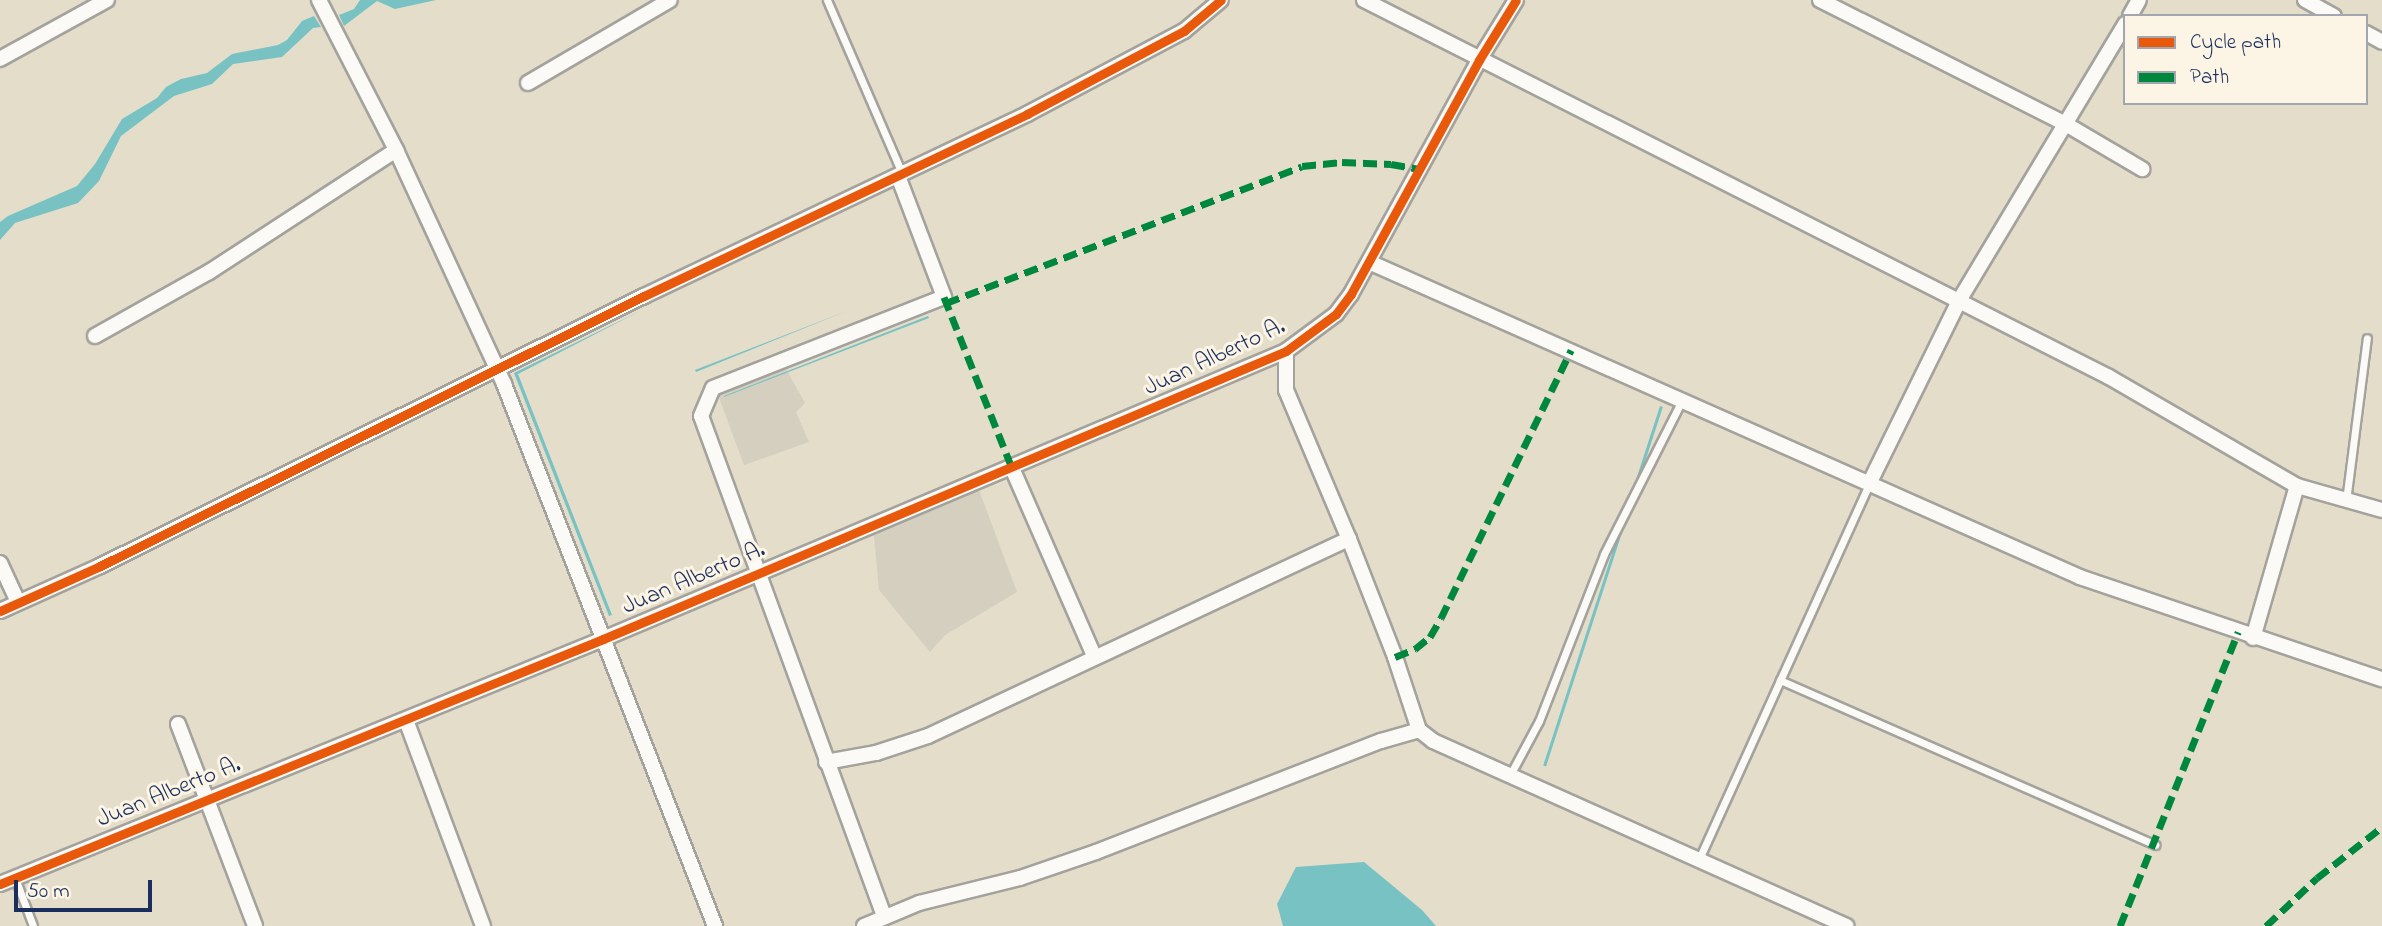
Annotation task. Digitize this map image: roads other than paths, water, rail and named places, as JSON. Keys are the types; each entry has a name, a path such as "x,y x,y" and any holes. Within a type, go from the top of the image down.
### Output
{"street":[{"path":"0,59 107,0"},
{"path":"528,83 670,0"},
{"path":"0,611 100,566 496,368 1121,67 1184,31 1221,0"},
{"path":"1364,0 1960,299 2109,377 2297,486 2382,510"},
{"name":"Juan Alberto A.","path":"0,884 206,798 603,639 1286,351 1336,314 1369,262 1479,60 1516,0"},
{"path":"1820,0 2064,123 2142,169"},
{"path":"2305,0 2330,14"},
{"path":"320,1 396,150 496,368 715,926"},
{"path":"1870,482 1960,299 2123,27"},
{"path":"95,336 209,272 396,150"},
{"path":"884,916 756,573 701,416 705,399 713,388 944,297 900,175"},
{"path":"1369,262 2080,577 2382,680"},
{"path":"1286,351 1286,390 1349,539 1395,657 1419,730 1433,741 1847,926"},
{"path":"1012,468 1094,656"},
{"path":"2253,638 2297,486"},
{"path":"826,762 876,752 928,736 1094,656 1349,539"},
{"path":"0,564 18,602"},
{"path":"406,720 483,926"},
{"path":"178,724 255,926"},
{"path":"863,926 919,903 1020,878 1096,852 1381,741 1419,730"}],"lane":[{"path":"827,0 900,175"},
{"path":"2346,502 2367,338"},
{"path":"1510,775 1539,721 1604,555 1682,399"},
{"path":"1699,860 1870,482"},
{"path":"1780,680 2155,845"},
{"path":"15,878 33,926"}],"water":[{"path":"360,0 436,0 395,9 377,1 344,26 339,15 354,9"},
{"path":"314,16 321,27 313,28 282,57 233,64 212,84 174,96 121,136 99,181 78,203 15,223 0,240 0,222 77,186 95,164 122,119 157,98 166,87 181,79 207,73 232,54 278,45 287,40 302,21"},
{"path":"640,311 518,374 612,615 609,616 514,373"},
{"path":"847,311 696,372 695,370"},
{"path":"928,316 929,318 724,397 724,396"},
{"path":"1660,406 1663,407 1546,766 1543,765"},
{"path":"1364,862 1422,910 1436,926 1283,926 1277,904 1296,867"}]}
